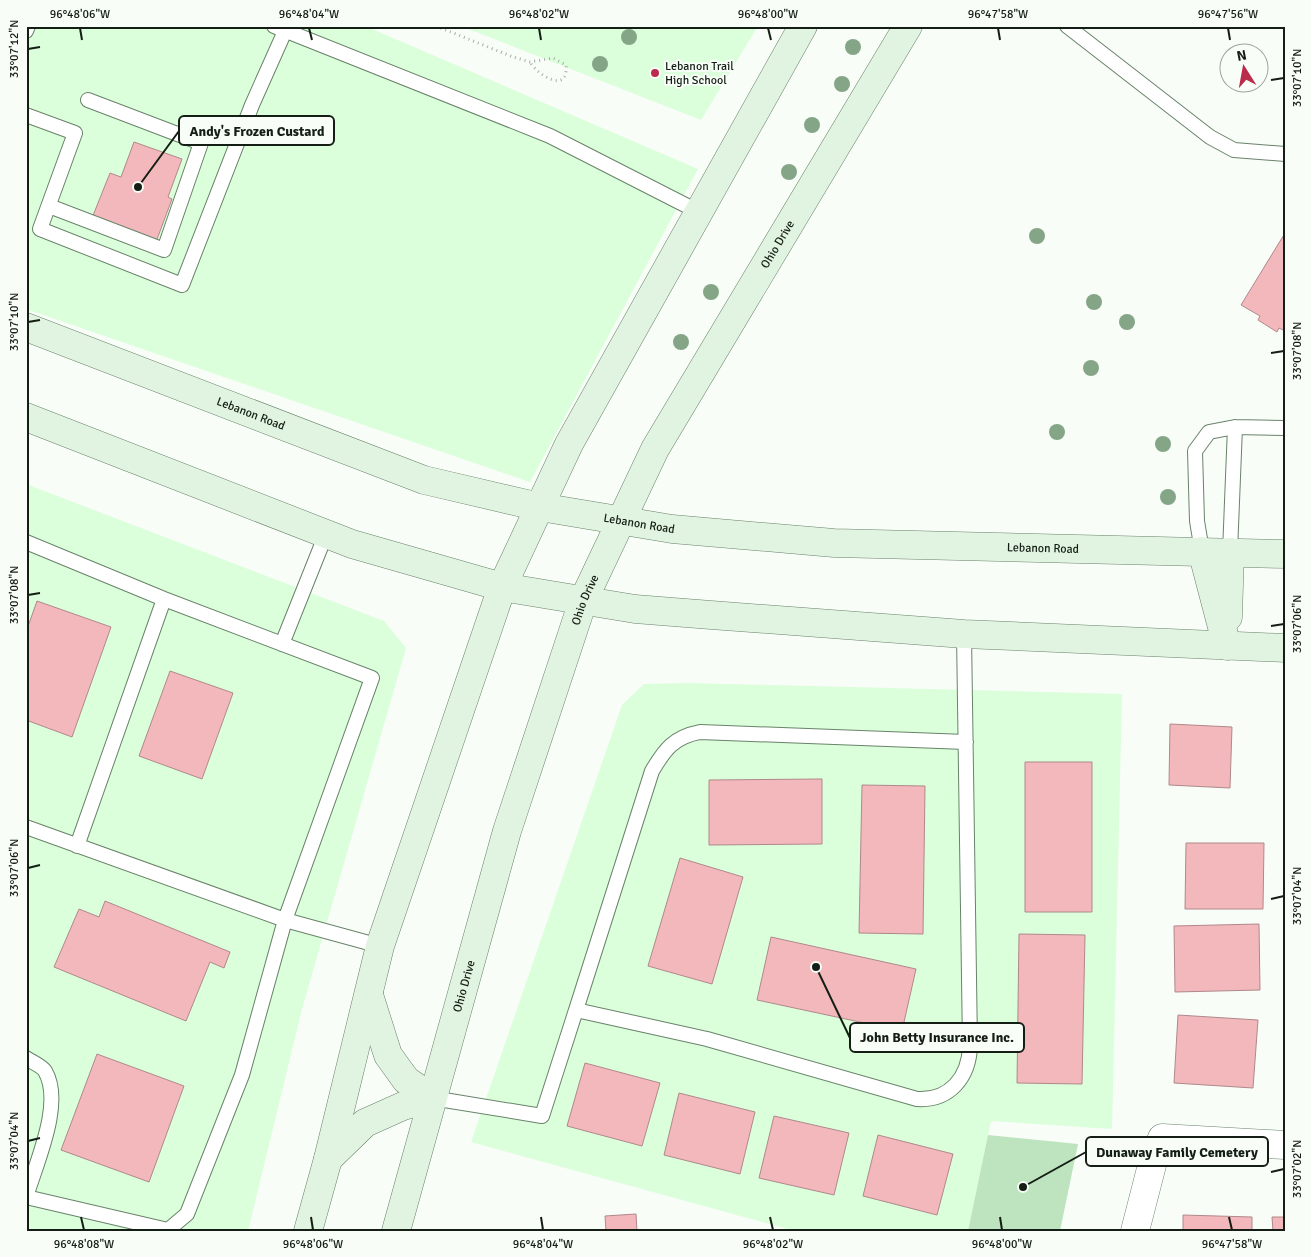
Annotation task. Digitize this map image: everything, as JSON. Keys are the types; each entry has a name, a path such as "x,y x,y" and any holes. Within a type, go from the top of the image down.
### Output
{"main road":[{"path":"308,1231 328,1159 380,946 502,587 569,444 803,26"},
{"name":"Ohio Drive","path":"396,1231 507,831 583,601 623,520 654,449 908,26"},
{"name":"Lebanon Road","path":"26,327 424,480 540,507 679,529 834,543 1285,554"},
{"path":"26,417 352,544 502,587 635,609 964,634 1285,648"},
{"path":"1202,551 1228,646"},
{"path":"1228,646 1230,552"},
{"path":"368,995 388,1055 406,1080 432,1098"},
{"path":"328,1159 365,1123 403,1106 432,1098"}],"street":[{"path":"1135,1231 1153,1162 1162,1138 1285,1145"}],"lane":[{"path":"26,30 28,26"},
{"path":"1067,26 1210,137 1234,150 1285,154"},
{"path":"26,115 75,133 40,230 182,284 249,114 279,28 550,136 699,212"},
{"path":"49,206 164,250 201,143 88,100"},
{"path":"1230,552 1235,427"},
{"path":"1202,551 1198,521 1195,451 1209,432 1235,427 1285,428"},
{"path":"282,644 326,534"},
{"path":"26,542 164,599 372,678 285,920 242,1075 187,1214 168,1230 26,1197 52,1109 52,1090 44,1070 26,1058"},
{"path":"77,846 164,599"},
{"path":"576,1010 706,1040 904,1097 924,1100 948,1091 965,1073 970,1046 964,634"},
{"path":"432,1098 542,1116 652,771 663,753 682,736 700,732 966,742"},
{"path":"26,826 285,920 380,946"}],"path":[{"path":"436,26 530,62 553,58 566,65 564,77 550,80 539,74 530,62"}],"shaded area":[{"path":"26,26 365,26 698,169 530,482 26,309"},
{"name":"Lebanon Trail High School","path":"461,26 758,26 701,120"},
{"path":"26,484 384,621 406,648 302,1009 248,1231 26,1231"},
{"path":"689,683 1122,694 1112,1129 991,1121 968,1231 795,1231 471,1142 622,705 644,684"},
{"path":"988,1135 1078,1144 1060,1231 968,1231"}],"building":[{"path":"134,142 182,159 168,197 172,199 156,242 92,218 110,173 121,177"},
{"path":"1285,233 1285,331 1279,328 1277,332 1258,320 1260,316 1241,305"},
{"path":"37,601 111,627 72,737 26,720 26,632"},
{"path":"170,671 233,693 202,779 139,756"},
{"path":"1170,724 1232,727 1230,788 1169,785"},
{"path":"1025,762 1092,762 1092,912 1025,912"},
{"path":"822,779 822,844 709,845 709,780"},
{"path":"862,785 925,786 923,934 859,933"},
{"path":"1186,843 1264,843 1263,909 1185,909"},
{"path":"680,858 743,877 712,984 648,966"},
{"path":"105,901 230,952 224,968 210,962 186,1021 54,967 79,909 99,917"},
{"path":"1259,924 1260,990 1175,992 1174,926"},
{"path":"1019,934 1085,935 1082,1084 1017,1083"},
{"path":"771,937 916,969 902,1031 757,1000"},
{"path":"1178,1015 1258,1020 1253,1088 1174,1083"},
{"path":"97,1054 184,1086 149,1182 61,1150"},
{"path":"585,1063 660,1083 642,1146 567,1126"},
{"path":"679,1093 755,1112 740,1174 664,1155"},
{"path":"774,1116 849,1133 834,1195 759,1178"},
{"path":"878,1135 953,1154 937,1215 863,1196"},
{"path":"636,1214 637,1231 606,1231 605,1216"},
{"path":"1183,1215 1252,1217 1252,1231 1183,1231"},
{"path":"1272,1217 1285,1217 1285,1231 1273,1231"}],"place":[{"name":"Lebanon Trail High School","path":"655,73"},
{"name":"Andy's Frozen Custard","path":"138,187"},
{"name":"John Betty Insurance Inc.","path":"816,967"},
{"name":"Dunaway Family Cemetery","path":"1023,1187"}]}
